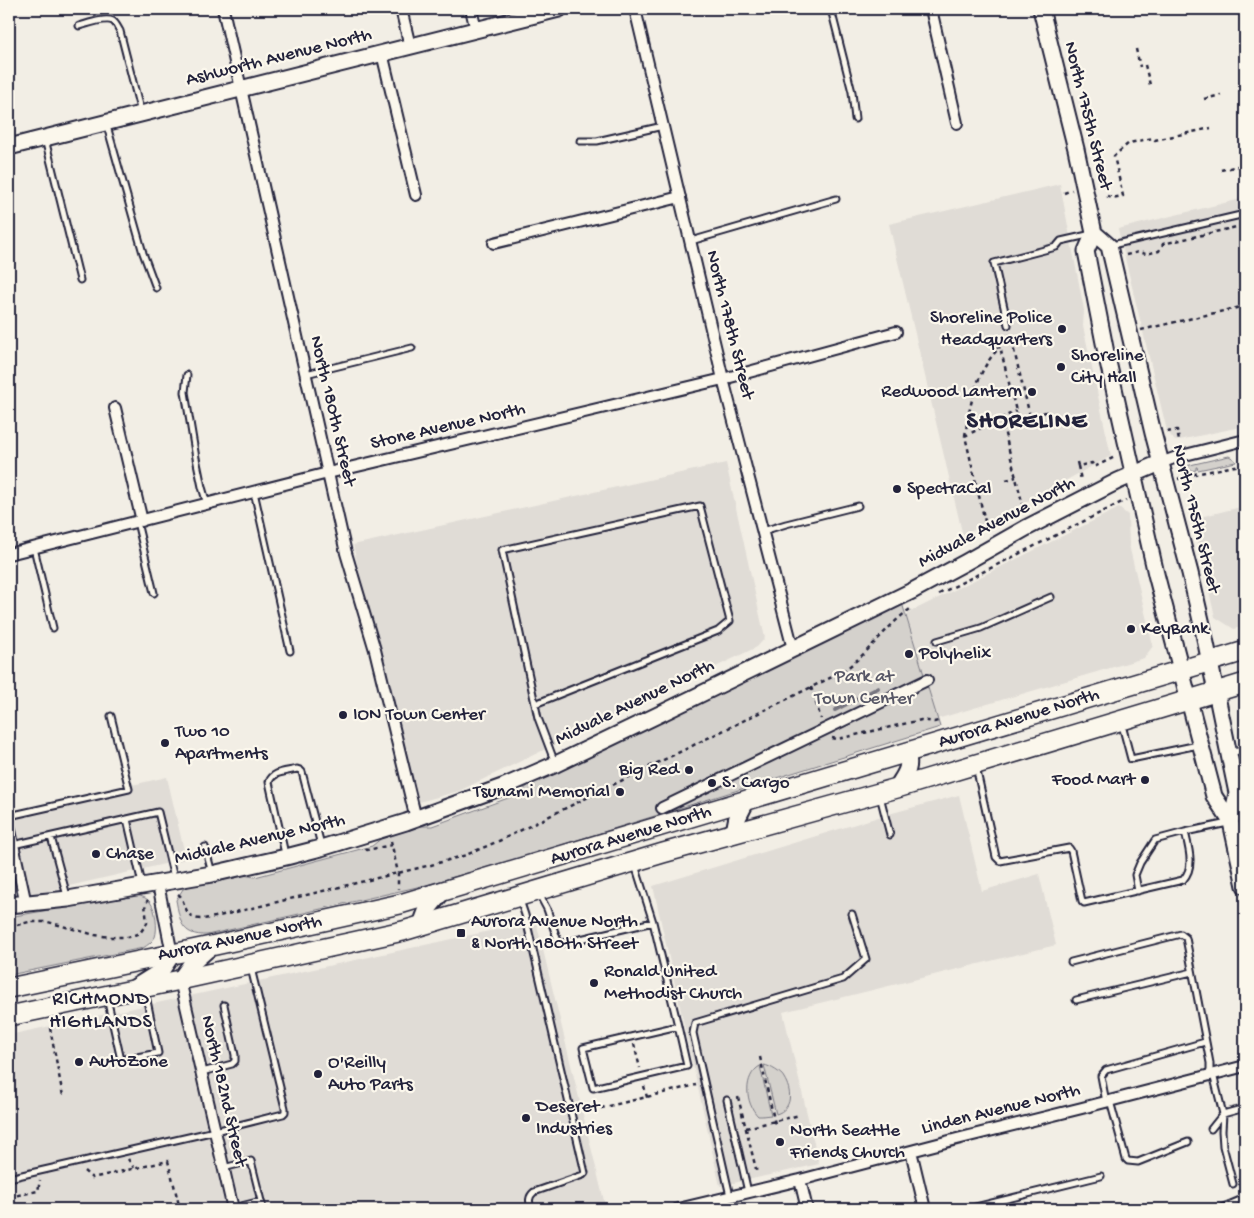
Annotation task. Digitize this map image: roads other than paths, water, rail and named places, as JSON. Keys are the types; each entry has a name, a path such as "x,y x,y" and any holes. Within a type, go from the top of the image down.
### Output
{"highway":[{"name":"Aurora Avenue North","path":"9,988 400,904 1245,651"},
{"name":"Aurora Avenue North","path":"9,1016 379,937 420,926 728,834 734,834 888,790 1245,683"}],"main road":[{"path":"888,790 909,767 907,753"},
{"path":"734,834 737,819 746,801"},
{"path":"420,926 428,910 442,892"},
{"path":"180,980 193,962 211,946"},
{"path":"137,989 160,972 172,954"}],"street":[{"name":"North 180th Street","path":"223,9 346,553 375,650 416,819"},
{"path":"401,9 410,46"},
{"path":"471,9 476,30"},
{"name":"Ashworth Avenue North","path":"9,147 559,9"},
{"name":"North 178th Street","path":"635,9 723,379 792,649"},
{"path":"931,9 957,123"},
{"name":"North 175th Street","path":"1040,9 1076,149 1094,233 1086,251 1106,353 1156,574 1214,796 1232,822 1242,856 1245,886"},
{"path":"382,53 416,195"},
{"path":"494,242 680,197"},
{"path":"1094,233 1109,246"},
{"name":"North 175th Street","path":"1109,246 1152,433 1190,573 1210,662 1237,792 1232,822"},
{"name":"Stone Avenue North","path":"9,554 328,473 723,379 896,332"},
{"path":"115,408 139,521"},
{"name":"Midvale Avenue North","path":"9,905 145,893 158,884 176,887 212,874 321,848 416,819 505,786 662,714 914,590 1026,528 1133,475 1177,457 1245,440"},
{"path":"662,808 927,680"},
{"path":"9,826 26,904"},
{"path":"158,884 172,954"},
{"name":"North 182nd Street","path":"180,980 233,1208"},
{"name":"Linden Avenue North","path":"678,1209 800,1180 1245,1066"},
{"path":"911,1151 925,1209"},
{"path":"800,1180 807,1209"}],"lane":[{"path":"831,9 852,92 855,118"},
{"path":"79,26 106,20 115,22 120,31 141,114"},
{"path":"106,123 143,253 156,288"},
{"path":"580,141 598,141 663,126"},
{"path":"45,138 80,280"},
{"path":"690,242 836,199"},
{"path":"1109,246 1245,214"},
{"path":"1008,325 994,263 1056,247 1061,241 1094,233"},
{"path":"306,374 412,348"},
{"path":"187,375 185,392 196,458 207,504"},
{"path":"254,492 290,651"},
{"path":"535,704 718,631 730,621 700,506 502,550 535,704 538,718 556,764"},
{"path":"762,531 858,506"},
{"path":"139,521 154,592"},
{"path":"34,548 53,628"},
{"path":"938,641 981,628 1052,597"},
{"path":"9,816 129,789 111,716"},
{"path":"1121,720 1131,760 1201,745"},
{"path":"1228,753 1245,750"},
{"path":"975,764 996,857 1000,861 1069,848 1082,901 1084,902 1183,880 1188,875 1191,858 1185,832"},
{"path":"286,857 269,782 271,776 275,774 297,769 302,772 321,848"},
{"path":"888,790 890,835"},
{"path":"13,845 158,812 176,887"},
{"path":"127,819 145,893"},
{"path":"1138,891 1135,875 1140,863 1155,840 1232,822"},
{"path":"51,837 68,899"},
{"path":"205,846 212,874"},
{"path":"634,862 653,922 688,1066 593,1088 583,1048 678,1026"},
{"path":"537,891 547,909 559,944 653,922"},
{"path":"518,897 525,915 585,1173 534,1192 530,1195 531,1209"},
{"path":"730,1197 693,1033 695,1023 843,980 866,960 852,914"},
{"path":"1071,962 1181,934 1186,938 1211,1074 1223,1114 1223,1146 1233,1184"},
{"path":"9,1178 283,1114 285,1108 250,965"},
{"path":"1076,1000 1192,972"},
{"path":"106,995 121,1060 158,1053 137,989"},
{"path":"201,1072 232,1064 235,1061 224,1005"},
{"path":"1188,1142 1138,1162 1128,1161 1101,1076 1106,1070 1206,1042"},
{"path":"727,1100 748,1192"},
{"path":"1210,1129 1223,1114 1245,1108"},
{"path":"223,1168 251,1161 263,1209"},
{"path":"968,1209 1101,1176"},
{"path":"1219,1209 1245,1198"},
{"path":"233,1208 261,1201"}],"waterway":[{"path":"835,710 878,688"}],"place":[{"name":"Shoreline Police Headquarters","path":"1062,329"},
{"name":"Shoreline City Hall","path":"1061,367"},
{"name":"Redwood Lantern","path":"1032,392"},
{"name":"SpectraCal","path":"897,489"},
{"name":"KeyBank","path":"1131,629"},
{"name":"Polyhelix","path":"909,654"},
{"name":"ION Town Center","path":"343,715"},
{"name":"Two 10 Apartments","path":"165,743"},
{"name":"Big Red","path":"689,770"},
{"name":"Food Mart","path":"1145,780"},
{"name":"S. Cargo","path":"712,783"},
{"name":"Tsunami Memorial","path":"620,792"},
{"name":"Chase","path":"96,854"},
{"name":"Aurora Avenue North & North 180th Street","path":"461,933"},
{"name":"Ronald United Methodist Church","path":"594,983"},
{"name":"AutoZone","path":"79,1062"},
{"name":"O'Reilly Auto Parts","path":"318,1074"},
{"name":"Deseret Industries","path":"526,1118"},
{"name":"North Seattle Friends Church","path":"780,1142"}],"district":[{"name":"SHORELINE","path":"1027,422"},
{"name":"RICHMOND HIGHLANDS","path":"101,1012"}],"park label":[{"name":"Park at Town Center","path":"864,688"}]}
